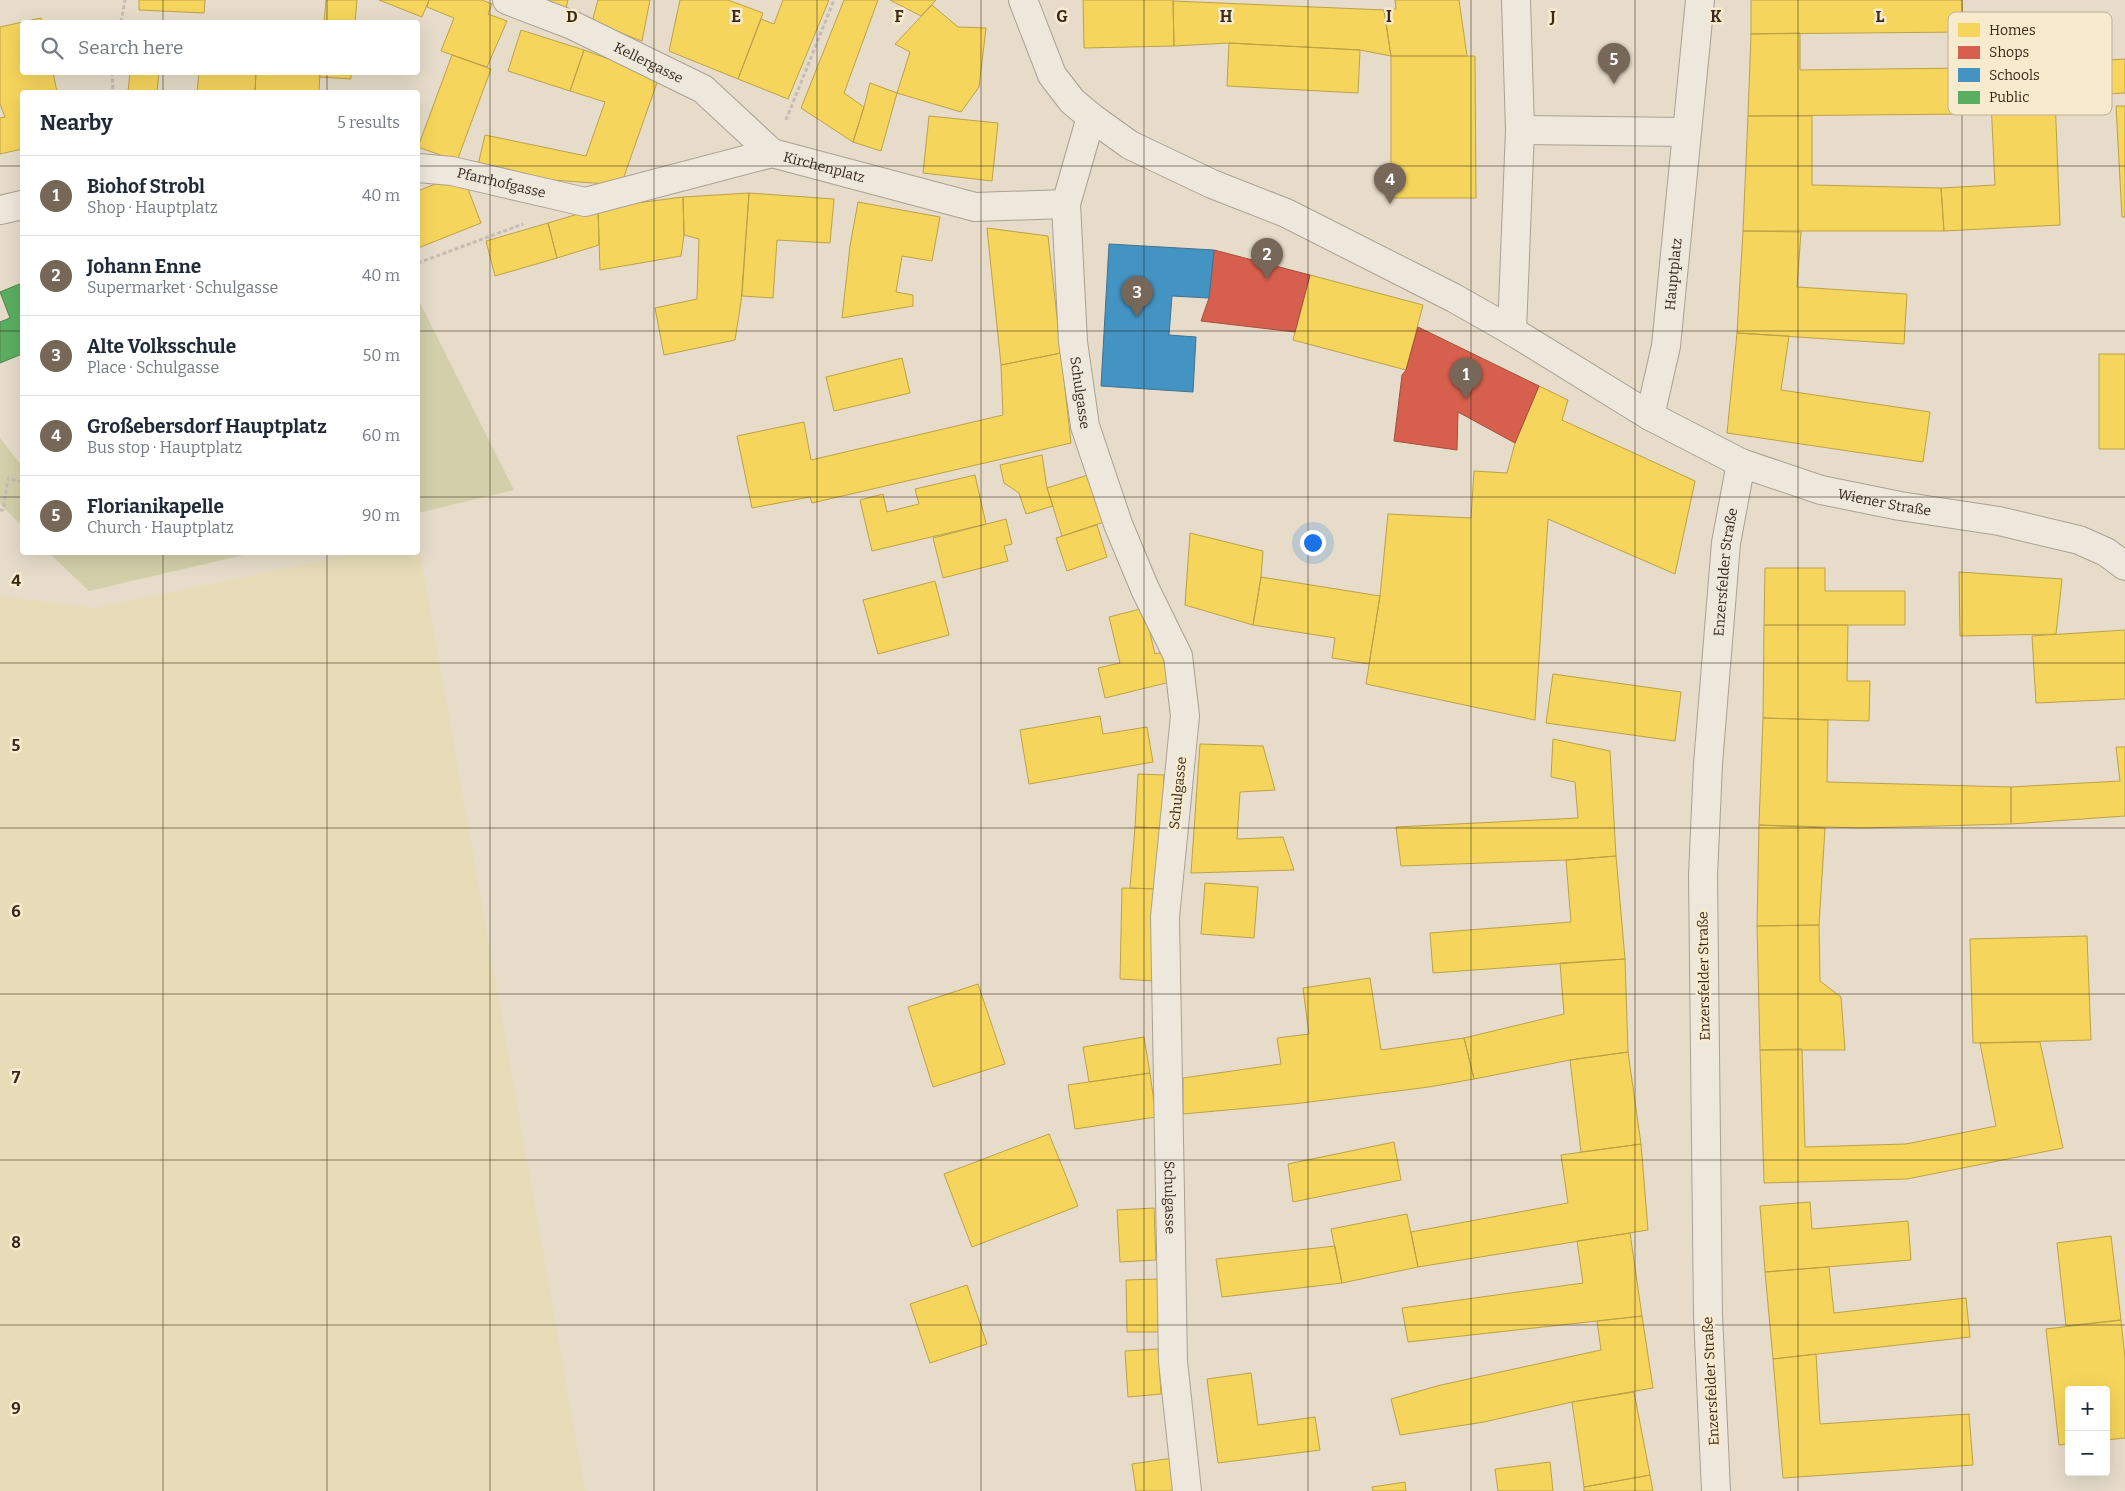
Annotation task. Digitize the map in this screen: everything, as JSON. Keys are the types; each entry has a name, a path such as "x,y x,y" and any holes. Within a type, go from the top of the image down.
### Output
{"street":[{"name":"Kellergasse","path":"507,0 572,25 703,89 772,153"},
{"name":"Wiener Straße","path":"1023,0 1052,75 1072,101 1130,145 1212,184 1286,213 1454,298 1512,331 1650,416 1741,463 1821,490 1900,506 1999,521 2079,540 2106,552 2125,566"},
{"path":"1512,331 1520,130 1516,0"},
{"name":"Hauptplatz","path":"1650,416 1666,346 1700,0"},
{"name":"Schulgasse","path":"1091,117 1066,204 1073,342 1085,426 1118,524 1145,589 1178,656 1185,716 1165,917 1173,1361 1187,1491"},
{"path":"1520,130 1686,132"},
{"name":"Kirchenplatz","path":"585,202 772,153 975,207 1066,204"},
{"name":"Pfarrhofgasse","path":"420,168 452,171 585,202"},
{"path":"0,210 20,205"},
{"name":"Enzersfelder Straße","path":"1716,1491 1708,1315 1704,876 1708,764 1726,544 1741,463"}],"path":[{"path":"121,20 125,0"},
{"path":"772,153 834,0"},
{"path":"112,75 113,90"},
{"path":"420,262 529,222"},
{"path":"2,510 8,478 20,481"}],"shaded area":[{"path":"420,303 514,490 420,513"},
{"path":"0,438 20,463 20,524 0,504"},
{"path":"420,552 585,1491 0,1491 0,596 94,608 349,555 420,555"},
{"path":"51,555 243,555 89,591"}],"building: Homes":[{"path":"139,0 205,0 204,13 139,10"},
{"path":"326,0 357,0 355,20 324,20"},
{"path":"379,0 429,0 422,17"},
{"path":"429,0 482,0 492,4 488,14 507,21 487,67 441,51 454,18 427,7"},
{"path":"540,0 568,0 566,8"},
{"path":"598,0 650,0 642,41 592,22"},
{"path":"680,0 728,0 763,13 738,79 669,51"},
{"path":"783,0 829,0 788,99 738,79 761,19 774,24"},
{"path":"844,0 878,0 844,93 864,107 853,142 801,108"},
{"path":"890,0 936,0 921,16"},
{"path":"1083,0 1173,0 1174,46 1084,48"},
{"path":"1395,0 1459,0 1467,56 1391,56 1384,10 1396,9"},
{"path":"1751,0 1962,0 1962,12 1948,12 1948,32 1751,34"},
{"path":"1173,1 1384,10 1391,56 1360,50 1229,43 1174,46"},
{"path":"932,5 958,27 986,28 979,87 961,112 897,93 910,52 895,44"},
{"path":"20,22 20,75 54,75 57,90 20,90 20,149 0,154 0,118 5,117 0,104 0,27"},
{"path":"521,30 584,50 570,91 508,71"},
{"path":"1800,33 1800,70 1948,68 1948,114 1748,116 1751,34"},
{"path":"1229,43 1360,50 1358,93 1227,86"},
{"path":"584,50 659,77 621,185 552,180 478,165 485,135 586,156 605,102 570,91"},
{"path":"452,55 491,69 457,161 420,148 420,142"},
{"path":"1391,56 1475,56 1476,198 1391,198"},
{"path":"2125,59 2125,93 2112,94 2112,60"},
{"path":"130,75 159,75 157,90 128,90"},
{"path":"199,75 256,75 255,90 197,90"},
{"path":"256,75 320,75 319,90 255,90"},
{"path":"320,75 351,75 351,79 320,77"},
{"path":"870,83 897,93 881,151 853,142"},
{"path":"2116,106 2125,106 2125,217 2122,217"},
{"path":"1992,115 2056,115 2060,225 1944,231 1941,188 1995,185"},
{"path":"929,116 998,123 992,181 923,173"},
{"path":"1748,116 1812,116 1812,185 1941,188 1944,231 1743,231"},
{"path":"462,173 481,223 420,247 420,190"},
{"path":"749,193 741,302 735,340 664,355 655,308 697,299 699,239 684,235 683,197"},
{"path":"749,193 834,199 830,243 777,240 773,298 742,296"},
{"path":"683,197 684,235 681,256 600,270 598,208"},
{"path":"858,202 940,217 932,261 902,256 896,292 913,295 913,306 842,318 850,246"},
{"path":"598,208 599,245 557,258 548,223"},
{"path":"548,223 557,258 495,276 486,241"},
{"path":"987,228 1048,236 1061,353 1001,365"},
{"path":"1743,231 1801,232 1797,287 1907,294 1904,344 1737,333"},
{"path":"1310,275 1423,305 1406,370 1293,340"},
{"path":"1737,333 1789,336 1781,390 1930,412 1923,462 1727,433"},
{"path":"1061,353 1071,443 812,503 810,497 752,508 737,436 804,422 811,460 1003,415 1001,365"},
{"path":"2099,354 2125,354 2125,449 2099,449"},
{"path":"902,358 910,393 834,411 826,377"},
{"path":"1539,386 1568,400 1562,420 1695,481 1675,574 1548,519 1535,720 1366,684 1380,596 1388,514 1471,518 1474,471 1507,473 1515,443"},
{"path":"1042,455 1047,488 1053,506 1026,514 1019,493 1004,483 1000,465"},
{"path":"1091,474 1107,521 1062,536 1047,488"},
{"path":"975,475 986,524 872,551 860,500 883,494 887,512 919,504 915,489"},
{"path":"1006,519 1012,544 1004,546 1008,561 943,578 933,538"},
{"path":"1097,525 1107,557 1067,571 1056,538"},
{"path":"1190,533 1263,551 1253,625 1185,605"},
{"path":"1765,568 1825,568 1825,591 1905,591 1905,625 1764,625"},
{"path":"1959,572 2062,579 2056,634 1960,636"},
{"path":"1261,577 1380,596 1369,664 1332,658 1335,638 1253,625"},
{"path":"935,581 949,635 878,654 863,600"},
{"path":"1144,608 1155,654 1167,651 1174,681 1105,698 1098,668 1120,663 1109,617"},
{"path":"1764,625 1848,625 1847,681 1870,681 1869,721 1763,718"},
{"path":"2125,630 2125,699 2036,703 2032,636"},
{"path":"1553,674 1681,692 1675,741 1546,723"},
{"path":"1100,716 1103,734 1147,727 1153,762 1029,784 1020,730"},
{"path":"1763,718 1828,720 1827,782 2011,787 2011,824 1862,828 1759,825"},
{"path":"1553,739 1610,751 1616,856 1566,860 1401,866 1396,827 1578,818 1575,782 1551,777"},
{"path":"1200,744 1263,746 1275,790 1240,792 1237,839 1283,837 1294,870 1191,873"},
{"path":"2116,747 2125,747 2125,816 2011,824 2011,787 2120,781"},
{"path":"1138,774 1164,775 1162,828 1135,827"},
{"path":"1759,825 1825,828 1819,925 1757,926"},
{"path":"1135,827 1162,828 1158,889 1130,888"},
{"path":"1616,856 1625,959 1433,973 1430,933 1571,922 1566,860"},
{"path":"1205,883 1258,887 1254,938 1201,934"},
{"path":"1122,888 1158,889 1155,981 1120,979"},
{"path":"1819,925 1820,981 1841,997 1845,1050 1760,1050 1757,926"},
{"path":"2087,936 2091,1040 1973,1043 1970,939"},
{"path":"1625,959 1628,1052 1570,1060 1474,1079 1464,1038 1564,1014 1560,963"},
{"path":"1370,978 1381,1050 1464,1038 1474,1079 1429,1087 1293,1104 1183,1114 1183,1078 1281,1064 1277,1038 1309,1034 1303,988"},
{"path":"978,984 1005,1064 933,1087 908,1007"},
{"path":"1144,1037 1150,1073 1089,1082 1083,1047"},
{"path":"2040,1042 2063,1148 1907,1179 1764,1183 1760,1050 1802,1049 1805,1147 1906,1144 1996,1126 1980,1043"},
{"path":"1628,1052 1641,1144 1581,1152 1570,1060"},
{"path":"1150,1073 1156,1117 1075,1129 1068,1085"},
{"path":"1049,1134 1078,1206 972,1247 944,1174"},
{"path":"1394,1142 1401,1180 1293,1202 1288,1164"},
{"path":"1641,1144 1648,1230 1418,1267 1411,1232 1568,1203 1561,1155"},
{"path":"1810,1202 1812,1229 1908,1221 1911,1260 1765,1272 1760,1206"},
{"path":"1154,1208 1156,1260 1120,1262 1117,1210"},
{"path":"1407,1214 1418,1267 1342,1283 1331,1229"},
{"path":"1630,1233 1642,1316 1408,1342 1402,1308 1583,1283 1577,1241"},
{"path":"2111,1236 2121,1320 2066,1326 2057,1243"},
{"path":"1335,1246 1342,1283 1222,1297 1216,1259"},
{"path":"1829,1267 1834,1313 1966,1298 1970,1337 1773,1359 1765,1272"},
{"path":"1159,1279 1161,1332 1127,1332 1126,1280"},
{"path":"967,1285 987,1344 930,1363 910,1304"},
{"path":"1642,1316 1653,1388 1572,1402 1484,1422 1400,1435 1391,1399 1441,1385 1601,1350 1597,1321"},
{"path":"2121,1320 2125,1358 2125,1438 2110,1440 2110,1386 2065,1386 2065,1444 2059,1445 2046,1329"},
{"path":"1158,1349 1161,1394 1128,1397 1125,1351"},
{"path":"1816,1354 1820,1424 1969,1414 1973,1465 1783,1478 1773,1359"},
{"path":"1251,1373 1258,1425 1315,1417 1320,1450 1218,1463 1207,1379"},
{"path":"1634,1392 1650,1475 1584,1487 1572,1402"},
{"path":"1173,1458 1178,1491 1136,1491 1132,1464"},
{"path":"1550,1462 1553,1491 1498,1491 1495,1469"},
{"path":"1650,1475 1653,1491 1584,1491 1584,1487"},
{"path":"1405,1482 1406,1491 1373,1491 1372,1487"}],"building: Shops":[{"path":"1214,250 1310,275 1295,332 1201,321 1209,298"},
{"path":"1418,327 1539,386 1515,443 1458,412 1457,450 1394,441 1402,375 1406,370"}],"building: Schools":[{"path":"1109,244 1214,250 1209,298 1172,296 1169,335 1196,337 1193,392 1101,386"}],"building: Public":[{"path":"20,284 20,355 0,363 0,322 10,318 0,292"}],"place":[{"name":"Florianikapelle","path":"1614,84"},
{"name":"Großebersdorf Hauptplatz","path":"1390,204"},
{"name":"Johann Enne","path":"1267,279"},
{"name":"Alte Volksschule","path":"1137,317"},
{"name":"Biohof Strobl","path":"1466,399"}]}
